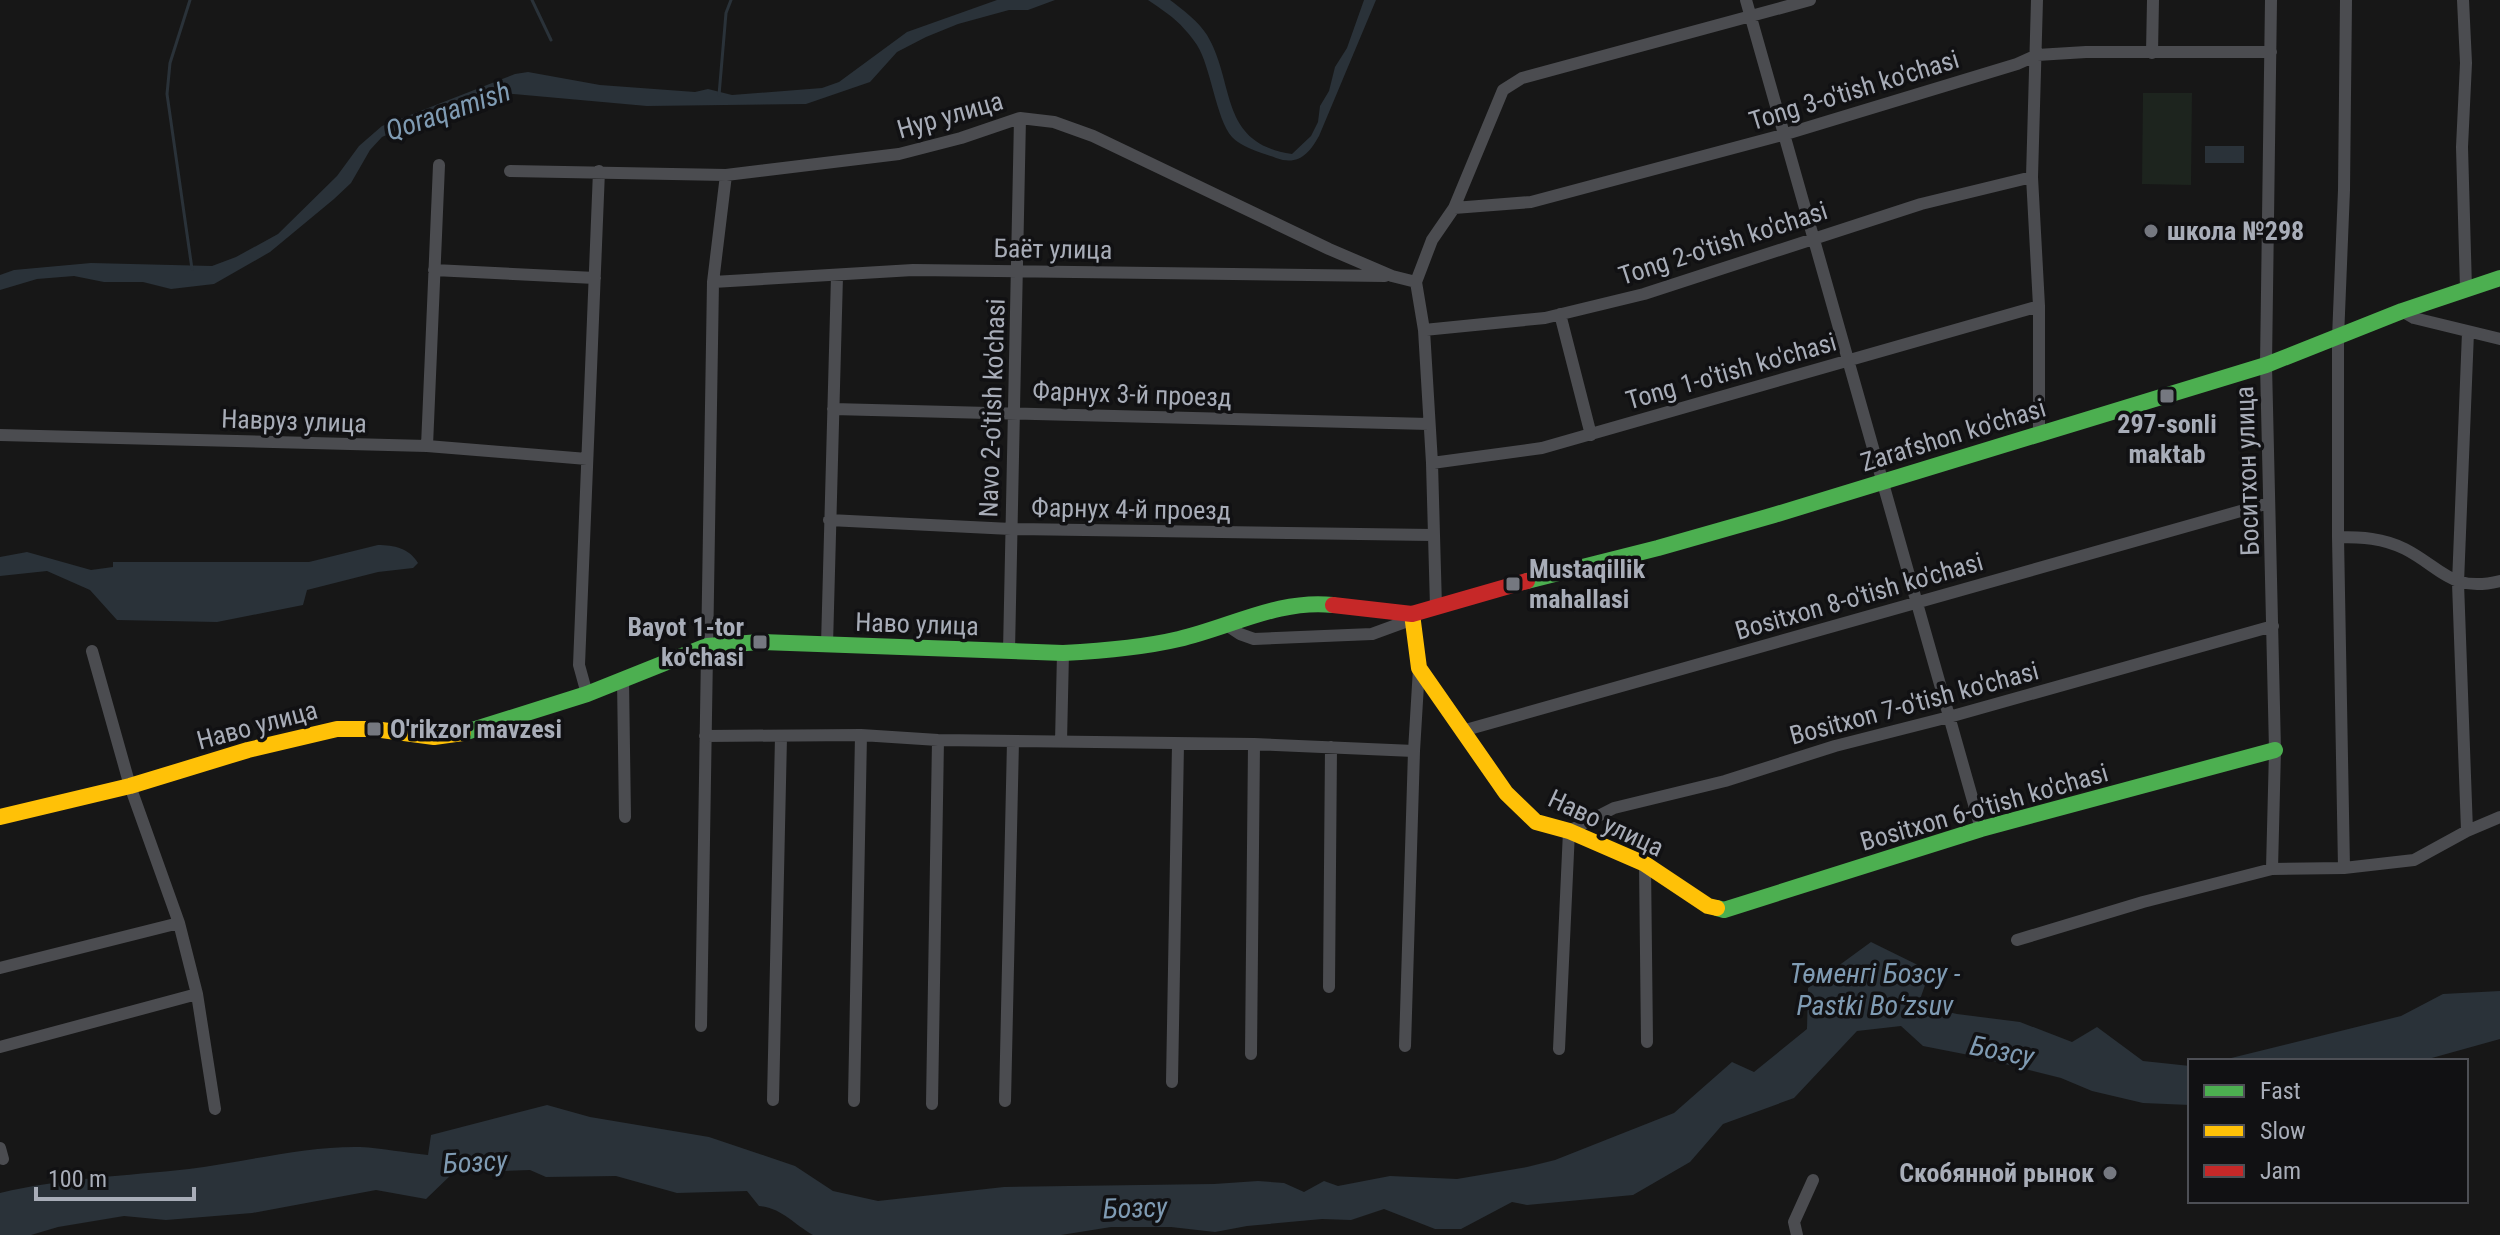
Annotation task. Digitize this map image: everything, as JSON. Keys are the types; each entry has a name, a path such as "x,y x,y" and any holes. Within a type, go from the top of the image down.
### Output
{"street":[{"path":"1746,0 1981,829"},
{"path":"1436,607 1424,330 1416,282 1432,240 1454,208 1503,90 1522,78 1810,0"},
{"path":"2037,0 2032,177 2039,306 2039,435"},
{"path":"2152,53 2153,0"},
{"name":"Боситхон улица","path":"2271,0 2266,365 2275,750 2272,869"},
{"path":"2344,868 2338,338 2344,190 2346,0"},
{"path":"2463,0 2466,63 2462,147 2466,289"},
{"name":"Tong 3-o'tish ko'chasi","path":"1454,208 1531,202 1786,134 2017,64 2037,55 2271,52"},
{"name":"Нур улица","path":"510,171 726,175 899,154 1020,118 1054,122 1093,136 1329,249 1392,276 1416,282"},
{"name":"Navo 2-o'tish ko'chasi","path":"1009,651 1020,118"},
{"path":"427,446 439,165"},
{"path":"587,694 579,665 599,171"},
{"path":"701,1026 713,282 726,175"},
{"name":"Tong 2-o'tish ko'chasi","path":"1424,330 1560,314 1644,294 1921,204 2032,177"},
{"path":"434,270 595,278"},
{"name":"Баёт улица","path":"713,282 913,270 1392,276"},
{"path":"827,645 837,276"},
{"name":"Zarafshon ko'chasi","path":"1413,617 1513,584 1658,548 2266,365 2402,311 2500,278"},
{"name":"Tong 1-o'tish ko'chasi","path":"1432,463 1542,448 2039,306"},
{"path":"2402,311 2414,318 2500,339"},
{"path":"1560,314 1591,435"},
{"path":"2467,831 2458,583 2468,332"},
{"name":"Фарнух 3-й проезд","path":"833,409 1429,424"},
{"name":"Навруз улица","path":"0,435 427,446 587,459"},
{"name":"Bositxon 8-o'tish ko'chasi","path":"1462,731 2269,503"},
{"name":"Фарнух 4-й проезд","path":"829,520 1011,529 1432,535"},
{"path":"2338,537 2369,537 2404,549 2458,583 2489,584 2500,581"},
{"name":"Наво улица","path":"0,817 130,786 248,750 324,731 374,729 434,737 461,734 587,694 707,646 760,642 1063,653 1121,649 1176,640 1228,626 1278,607 1316,603 1413,617 1419,668 1506,793 1536,822 1569,831 1645,864 1708,906"},
{"path":"1228,626 1254,639 1372,634 1413,617"},
{"name":"Bositxon 7-o'tish ko'chasi","path":"1569,831 1614,808 1725,781 1835,746 2273,626"},
{"path":"92,651 130,786 179,923 197,994 215,1109"},
{"path":"1061,742 1063,653"},
{"path":"1405,1046 1419,668"},
{"path":"623,680 625,817"},
{"path":"705,736 861,735 938,740 1254,744 1414,751"},
{"path":"854,1101 861,735"},
{"path":"773,1100 781,737"},
{"path":"932,1104 938,740"},
{"path":"1005,1101 1013,741"},
{"path":"1172,1082 1178,744"},
{"path":"1251,1054 1254,744"},
{"path":"1329,987 1331,747"},
{"name":"Bositxon 6-o'tish ko'chasi","path":"1708,906 1724,910 1981,829 2275,750"},
{"path":"2017,940 2143,902 2272,869 2344,868 2414,860 2500,817"},
{"path":"1559,1049 1569,831"},
{"path":"1645,864 1647,1042"},
{"path":"0,968 179,923"},
{"path":"0,1047 197,994"},
{"path":"1797,1235 1794,1222 1813,1180"}],"shaded area":[{"path":"2143,93 2192,93 2191,185 2142,184"}],"water":[{"name":"Qoraqamish","path":"997,0 1055,0 1028,10 1009,10 958,24 926,37 897,52 870,82 806,104 647,106 501,93 382,137 370,150 351,183 334,199 270,252 214,284 171,289 143,282 104,282 74,276 37,279 0,290 0,275 14,270 91,263 212,266 236,257 278,234 337,176 359,146 382,126 515,74 528,72 600,85 695,92 708,89 732,95 822,88 839,82 907,32"},
{"path":"1148,0 1170,0 1200,25 1216,54 1240,124 1252,138 1268,148 1292,154 1311,136 1318,122 1320,106 1329,91 1335,67 1347,48 1364,0 1376,0 1319,136 1302,157 1284,160 1253,150 1232,137 1226,129 1197,45 1186,30"},
{"path":"2205,146 2244,146 2244,163 2205,163"},
{"path":"378,545 401,548 418,563 413,568 378,572 307,590 303,605 217,622 117,620 90,590 47,571 0,576 0,557 27,552 91,570 113,567 113,562 309,562"},
{"name":"Төменгі Бозсу - Pastki Boʻzsuv","path":"1871,942 1930,971 1918,1005 1957,1014 2020,1022 2072,1042 2097,1027 2143,1061 2188,1066 2188,1105 2143,1103 2092,1091 2061,1078 1923,1046 1901,1026 1857,1031 1794,1098 1723,1124 1690,1162 1633,1195 1527,1205 1512,1202 1461,1229 1435,1229 1384,1209 1351,1220 1322,1219 1215,1232 1171,1227 1111,1227 1061,1235 813,1235 781,1213 759,1206 747,1191 677,1193 616,1176 546,1177 530,1170 453,1173 426,1199 376,1190 252,1213 166,1220 124,1216 58,1227 31,1235 0,1235 0,1193 47,1184 189,1169 339,1147 377,1148 428,1155 431,1135 547,1105 590,1117 709,1137 795,1166 833,1191 878,1201 1004,1187 1258,1181 1284,1183 1304,1192 1324,1181 1338,1186 1390,1176 1457,1179 1555,1160 1674,1113 1732,1062 1754,1072 1807,1029 1808,988"},
{"path":"2500,991 2500,1039 2428,1059 2227,1059 2401,1016 2443,994"}],"waterway":[{"path":"190,0 170,63 167,94 192,269"},
{"path":"532,0 551,40"},
{"path":"719,95 726,13 731,0"}],"traffic: fast":[{"path":"1527,581 1774,515 2266,365 2402,311 2500,278"},
{"path":"463,733 587,694 707,646 760,642 1063,653 1165,642 1274,610 1313,604 1333,605"},
{"path":"1717,908 1724,910 1981,829 2275,750"}],"traffic: slow":[{"path":"1412,614 1419,668 1506,793 1536,822 1569,831 1645,864 1708,906 1717,908"},
{"path":"0,817 130,786 248,750 337,729 374,729 434,737 463,733"}],"traffic: jam":[{"path":"1333,605 1412,614 1527,581"}],"place":[{"name":"школа №298","path":"2151,231"},
{"name":"297-sonli maktab","path":"2167,396"},
{"name":"Mustaqillik mahallasi","path":"1513,584"},
{"name":"Bayot 1-tor ko'chasi","path":"760,642"},
{"name":"O'rikzor mavzesi","path":"374,729"},
{"name":"Скобянной рынок","path":"2110,1173"}],"water label":[{"name":"Бозсу","path":"2002,1051"},
{"name":"Бозсу","path":"475,1162"},
{"name":"Бозсу","path":"1135,1208"}]}
